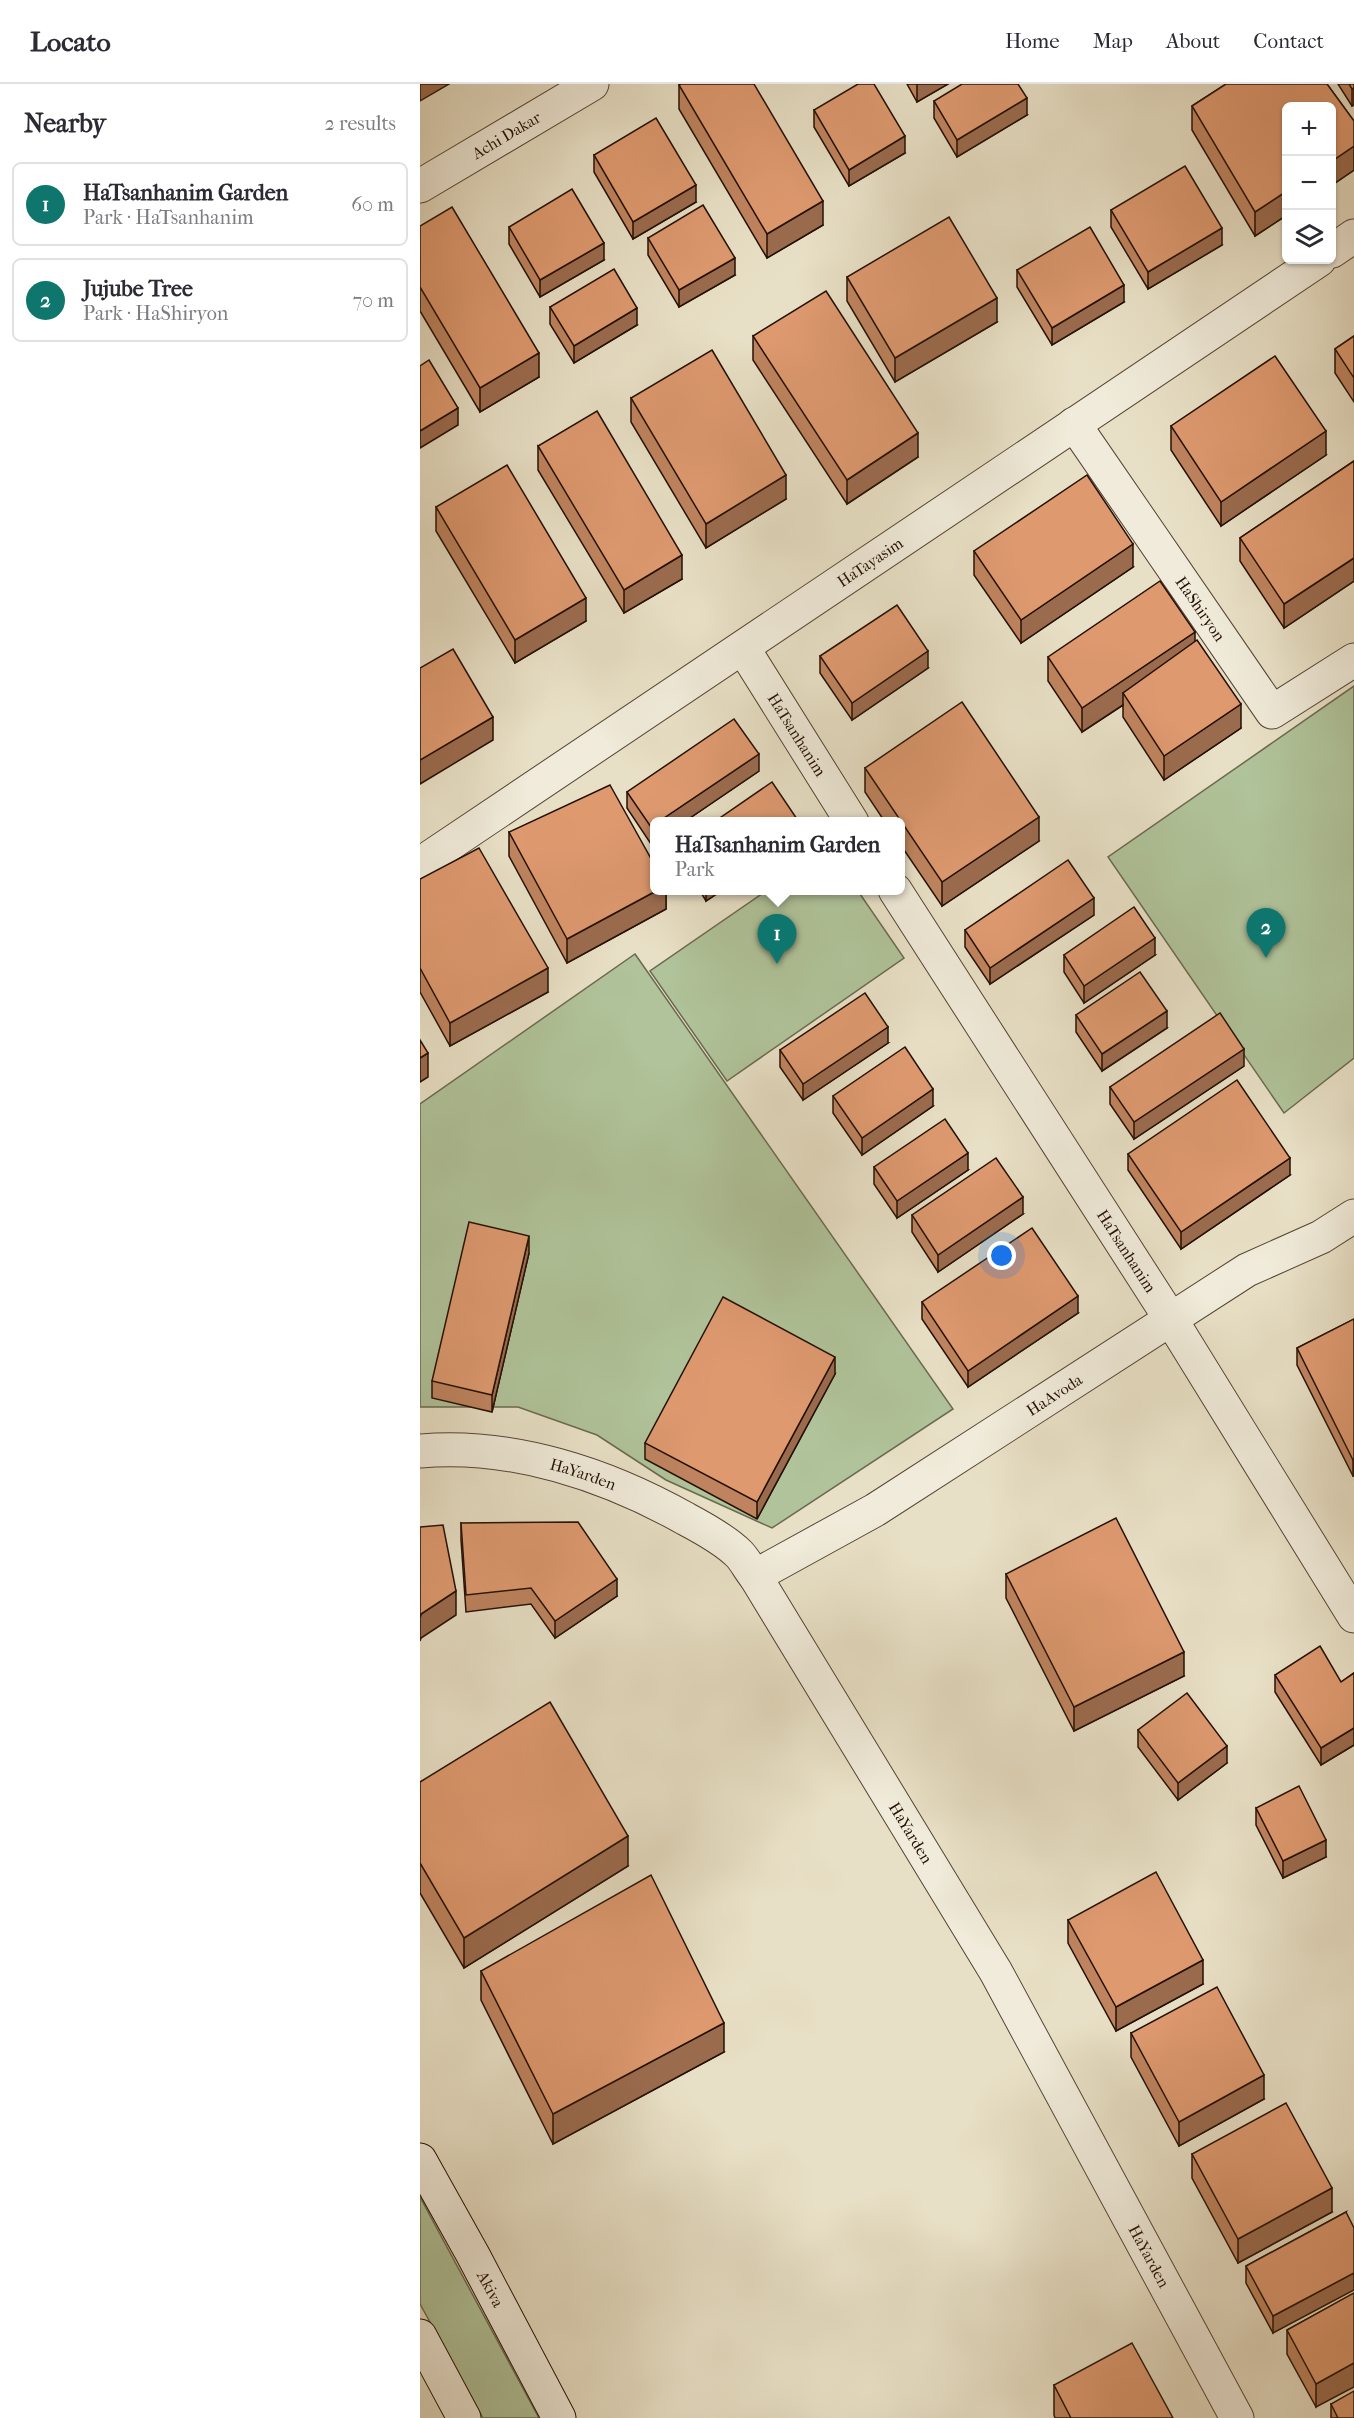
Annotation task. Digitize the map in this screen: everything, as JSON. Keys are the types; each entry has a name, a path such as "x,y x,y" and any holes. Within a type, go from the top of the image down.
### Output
{"street":[{"name":"Achi Dakar","path":"420,186 592,84"},
{"path":"1336,248 1354,236"},
{"name":"HaTayasim","path":"420,864 1313,264"},
{"name":"HaShiryon","path":"1074,424 1272,712 1354,660"},
{"name":"HaTsanhanim","path":"743,648 849,817"},
{"name":"HaTsanhanim","path":"898,895 1170,1318 1354,1616"},
{"name":"HaAvoda","path":"755,1576 875,1510 1247,1270 1321,1236 1354,1216"},
{"name":"HaYarden","path":"420,1451 448,1449 517,1456 590,1474 658,1503 703,1528 738,1553 755,1576 996,1972 1237,2418"},
{"name":"Akiva","path":"420,2160 473,2254 559,2418"},
{"path":"420,2336 464,2418"}],"green space":[{"path":"1354,686 1354,1058 1284,1113 1108,857"},
{"path":"760,895 861,895 904,958 727,1081 650,971"},
{"path":"635,954 953,1409 772,1528 666,1480 597,1435 518,1407 420,1407 420,1104"},
{"path":"420,2197 539,2418 483,2418 420,2304"}],"building":[{"path":"754,84 823,201 767,234 679,85"},
{"path":"858,84 874,84 905,136 849,170 814,110"},
{"path":"962,84 1018,84 1027,98 957,140 934,101"},
{"path":"1226,84 1327,84 1354,121 1354,146 1336,158 1336,102 1282,102 1282,194 1255,212 1192,106"},
{"path":"656,118 696,185 633,222 594,155"},
{"path":"1185,166 1222,228 1148,272 1111,210"},
{"path":"572,189 604,243 540,280 509,227"},
{"path":"703,205 735,258 679,290 648,238"},
{"path":"452,207 539,353 480,388 420,287 420,226"},
{"path":"949,217 997,298 895,358 847,277"},
{"path":"1090,227 1124,285 1052,328 1017,270"},
{"path":"614,269 637,308 574,346 550,307"},
{"path":"826,291 918,433 847,480 753,336"},
{"path":"1354,336 1354,378 1335,349"},
{"path":"712,350 786,475 706,524 631,398"},
{"path":"1275,356 1326,431 1221,502 1171,426"},
{"path":"429,360 458,408 420,431 420,366"},
{"path":"597,411 682,555 624,590 538,446"},
{"path":"1354,461 1354,558 1284,604 1240,538"},
{"path":"507,465 586,598 515,640 436,507"},
{"path":"1087,475 1133,544 1021,620 974,551"},
{"path":"1160,581 1195,632 1082,708 1048,657"},
{"path":"897,605 928,651 852,703 820,656"},
{"path":"1197,640 1241,704 1164,756 1123,693"},
{"path":"453,649 493,717 420,760 420,668"},
{"path":"962,702 1039,817 942,882 905,827 905,817 898,817 865,768"},
{"path":"734,719 759,754 665,817 650,817 650,826 627,792"},
{"path":"772,782 796,817 721,817"},
{"path":"610,785 650,857 650,894 567,939 509,832"},
{"path":"479,848 548,968 450,1023 420,968 420,879"},
{"path":"1068,860 1094,898 990,968 965,930"},
{"path":"1134,907 1155,938 1084,986 1064,955"},
{"path":"1140,972 1167,1011 1102,1054 1076,1015"},
{"path":"865,993 888,1027 803,1084 780,1050"},
{"path":"1220,1013 1244,1049 1134,1122 1110,1087"},
{"path":"420,1040 428,1053 420,1058"},
{"path":"905,1047 933,1089 862,1138 833,1096"},
{"path":"1237,1080 1290,1158 1181,1232 1128,1154"},
{"path":"945,1119 968,1153 897,1201 874,1167"},
{"path":"996,1158 1023,1197 938,1255 912,1215"},
{"path":"469,1222 529,1236 492,1395 432,1381"},
{"path":"1032,1228 1078,1296 968,1371 922,1302"},
{"path":"723,1297 835,1357 757,1502 645,1443"},
{"path":"1354,1319 1354,1459 1353,1460 1297,1348"},
{"path":"1116,1518 1184,1652 1074,1707 1006,1574"},
{"path":"578,1522 617,1579 555,1621 531,1588 466,1595 461,1523"},
{"path":"443,1525 456,1591 421,1614 420,1618 420,1527"},
{"path":"1320,1646 1341,1682 1354,1673 1354,1728 1321,1748 1275,1675"},
{"path":"1187,1693 1227,1746 1178,1783 1138,1730"},
{"path":"550,1702 628,1836 464,1938 420,1863 420,1782"},
{"path":"1299,1786 1326,1840 1283,1861 1256,1808"},
{"path":"1156,1872 1203,1960 1116,2007 1068,1920"},
{"path":"651,1875 724,2023 553,2114 481,1971"},
{"path":"1217,1987 1264,2075 1179,2122 1131,2033"},
{"path":"1286,2103 1332,2188 1238,2239 1192,2154"},
{"path":"1346,2212 1354,2228 1354,2273 1273,2316 1246,2266"},
{"path":"1354,2293 1354,2363 1316,2384 1287,2330"},
{"path":"1132,2343 1173,2418 1071,2418 1054,2385"},
{"path":"1354,2391 1354,2418 1338,2418 1331,2404"}],"place":[{"name":"Jujube Tree","path":"1266,958"},
{"name":"HaTsanhanim Garden","path":"777,964"}]}
